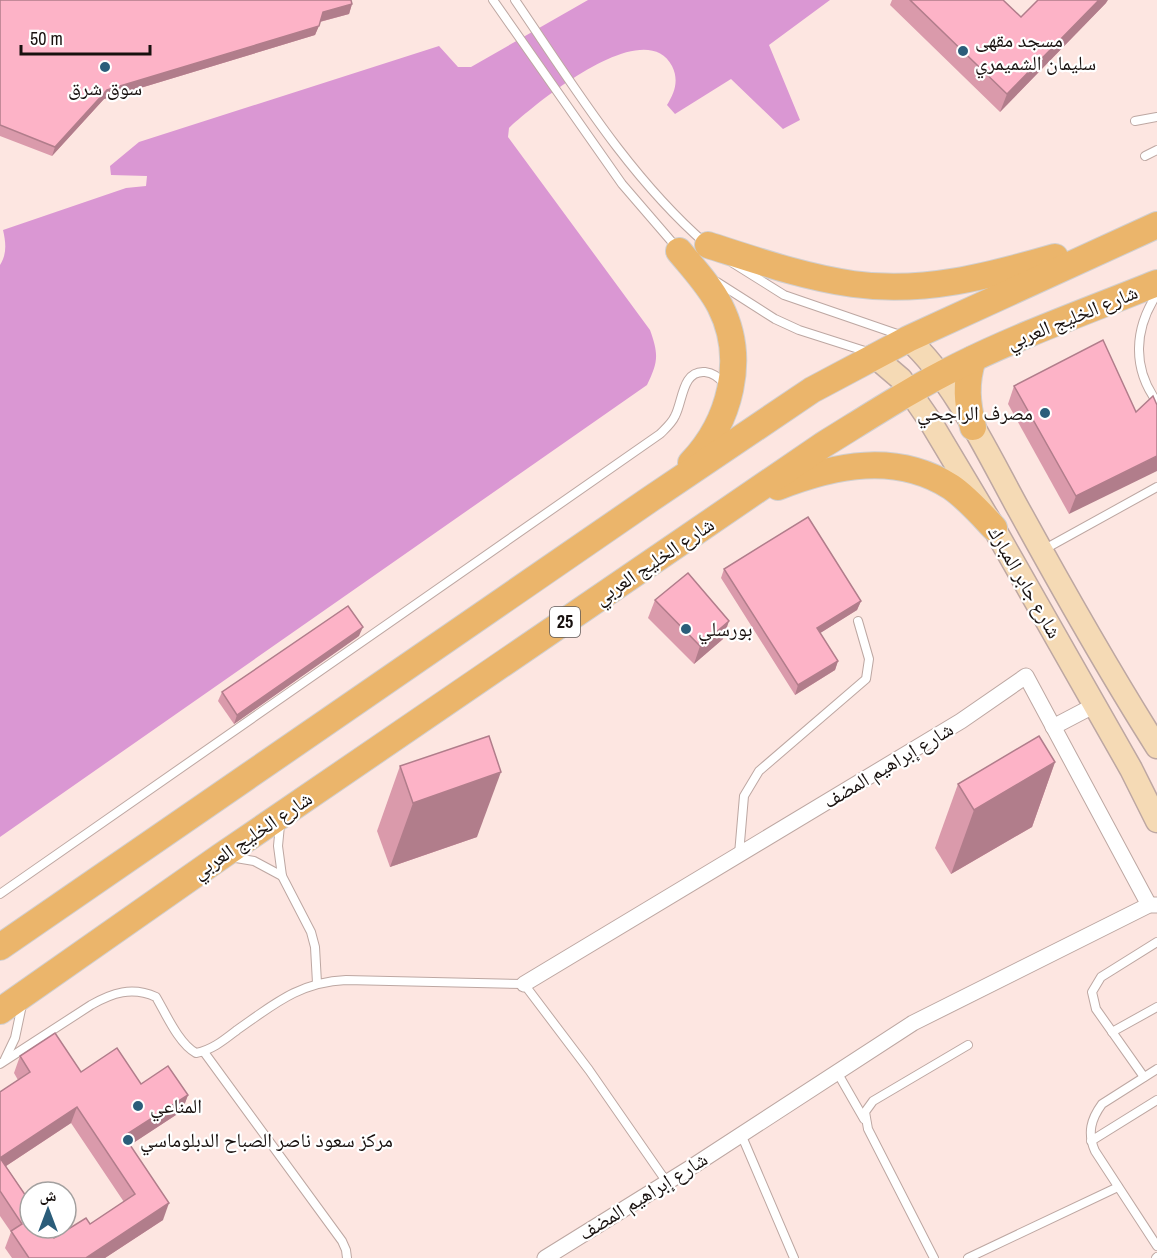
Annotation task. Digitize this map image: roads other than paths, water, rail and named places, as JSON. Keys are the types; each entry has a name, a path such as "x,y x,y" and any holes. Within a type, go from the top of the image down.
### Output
{"main road":[{"path":"708,245 823,279 855,285 906,287 981,277 1148,229"},
{"path":"0,947 812,390 908,339 1148,229"},
{"path":"649,500 683,471 706,447 725,411 733,371 732,338 720,307 711,291 679,251"},
{"name":"شارع الخليج العربي","path":"0,1011 220,857 823,445 940,375 1010,342 1157,283"},
{"name":"شارع جابر المبارك","path":"908,339 924,354 940,375 973,427 1119,685 1157,747"},
{"name":"شارع جابر المبارك","path":"874,356 910,391 994,528 1155,809"},
{"path":"973,359 969,372 967,397 973,427"},
{"path":"734,506 820,473 844,467 888,465 921,472 951,487 994,528"}],"street":[{"name":"شارع إبراهيم المضف","path":"524,984 961,721 1026,676 1154,908 913,1023 690,1168 545,1258"},
{"path":"1053,727 1095,705"},
{"path":"1154,908 1157,891"}],"lane":[{"path":"493,0 622,184 679,251 712,279 775,319 799,330 861,349 874,356"},
{"path":"517,3 586,104 651,190 708,245 741,269 784,295 908,339"},
{"path":"1135,121 1157,117"},
{"path":"1145,156 1157,150"},
{"path":"1157,294 1144,320 1138,344 1138,356 1146,385 1157,402"},
{"path":"0,894 660,434 674,419 686,383 693,374 698,372 713,374 724,384 729,393"},
{"path":"1042,551 1157,487"},
{"path":"738,855 744,796 759,771 866,679 869,659 858,621"},
{"path":"285,813 278,838 282,876 311,932 315,947 317,983"},
{"path":"220,857 254,861 282,876"},
{"path":"1144,1077 1093,1004 1092,992 1093,986 1101,977 1157,942"},
{"path":"1,1064 91,1005 106,997 128,991 137,991 156,997 188,1049 196,1053 204,1052 285,997 317,983 346,980 524,984 589,1070 666,1181"},
{"path":"1,1064 10,1052 26,994"},
{"path":"1112,1032 1157,1007"},
{"path":"865,1120 865,1112 873,1101 968,1045"},
{"path":"204,1052 342,1241 347,1254 354,1258"},
{"path":"1157,1069 1102,1104 1092,1122 1091,1141 1157,1246"},
{"path":"837,1072 865,1120 934,1258"},
{"path":"1091,1141 1157,1100"},
{"path":"741,1134 795,1258"},
{"path":"968,1258 1118,1187"}],"place":[{"name":"مسجد مقهى سليمان الشميمري","path":"963,51"},
{"name":"سوق شرق","path":"105,67"},
{"name":"مصرف الراجحي","path":"1045,413"},
{"name":"بورسلي","path":"686,629"},
{"name":"المناعي","path":"138,1106"},
{"name":"مركز سعود ناصر الصباح الدبلوماسي","path":"128,1140"}]}
